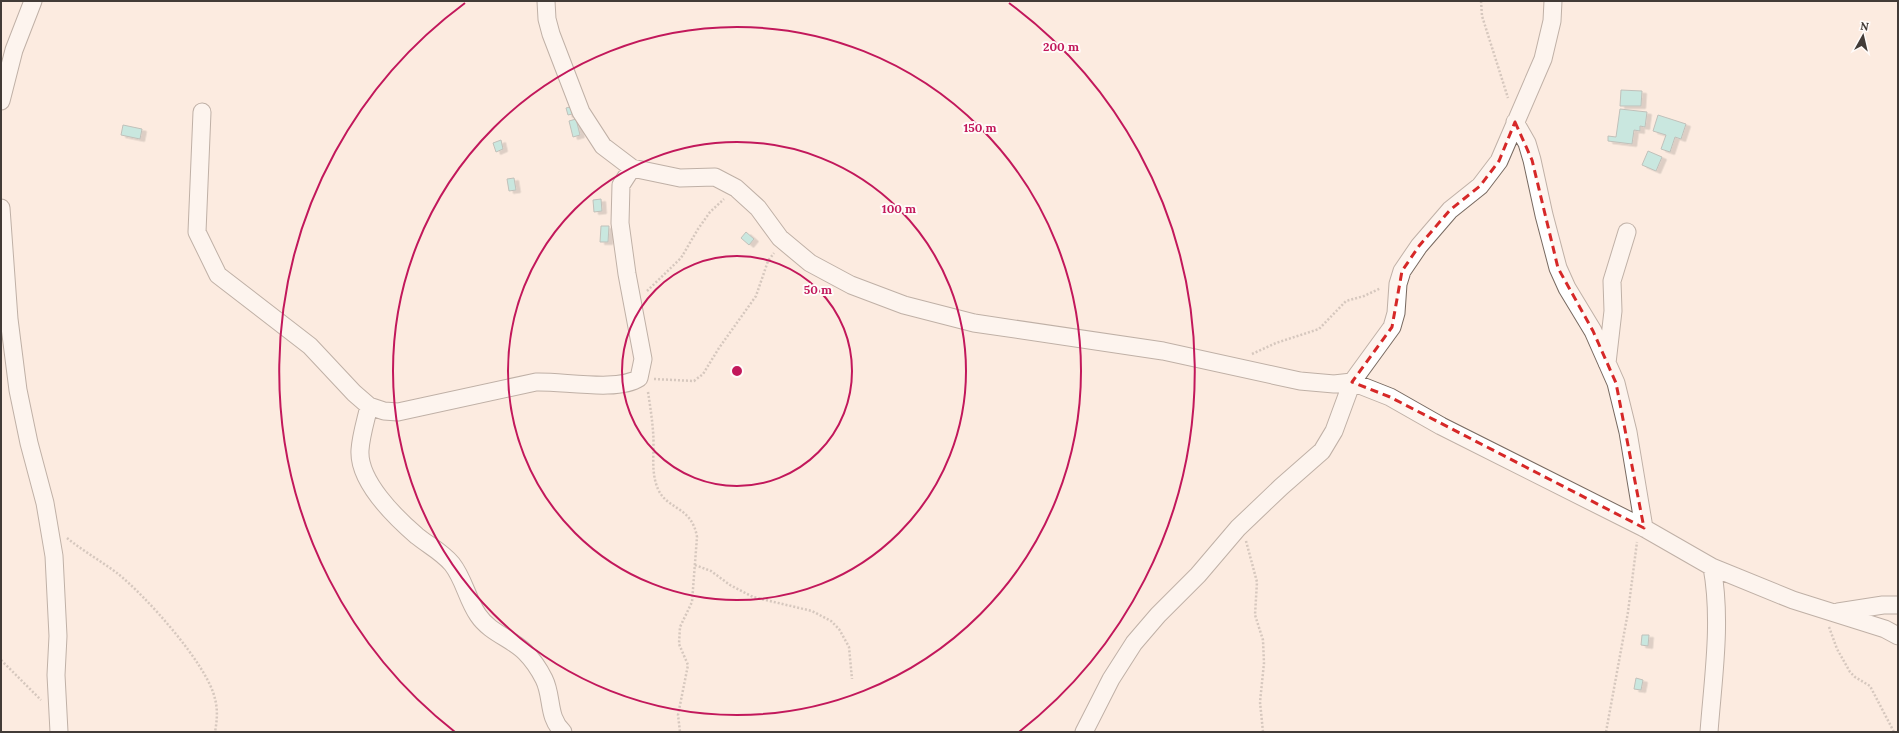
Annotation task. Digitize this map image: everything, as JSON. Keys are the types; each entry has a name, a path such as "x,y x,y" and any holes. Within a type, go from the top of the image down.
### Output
{"street":[{"path":"1,100 14,50 33,1"},
{"path":"546,1 547,19 551,34 581,112 603,146 632,168 680,178 715,177 736,188 758,208 780,238 810,263 851,285 904,305 974,323 1162,351 1300,382 1334,384 1352,382 1390,397 1441,426 1642,527 1712,567 1811,605 1885,629 1898,636"},
{"path":"1084,732 1111,679 1134,643 1198,575 1242,525 1281,487 1322,451 1334,431 1352,382 1392,327 1396,313 1398,284 1402,272 1419,246 1450,210 1480,186 1499,161 1514,122 1543,58 1552,21 1553,1"},
{"path":"202,112 197,232 218,275 310,346 354,393 369,406 384,411 398,412 536,382 554,381 614,385 633,382 639,378 644,372 620,223 621,185 632,168"},
{"path":"1514,122 1527,143 1558,268 1567,288 1594,331 1616,383 1628,432 1642,527"},
{"path":"1,208 9,319 18,390 29,443 45,503 54,556 58,636 56,675 59,732"},
{"path":"1607,363 1613,311 1612,281 1627,232"},
{"path":"369,406 360,451 362,467 375,490 395,516 417,536 441,553 452,564 461,578 478,615 492,630 525,652 545,680 556,725 563,732"},
{"path":"1709,732 1716,644 1716,590 1712,567"},
{"path":"1834,613 1898,605"}],"path":[{"path":"1481,1 1482,16 1499,65 1514,122"},
{"path":"634,312 641,297 666,270 681,258 710,212 736,188"},
{"path":"680,732 678,715 688,665 678,644 680,627 692,602 697,537 696,530 686,513 664,499 658,490 654,477 653,432 644,372 694,381 703,374 719,348 756,296 768,261 778,247 780,238"},
{"path":"1229,365 1276,343 1319,329 1346,301 1380,289 1402,272"},
{"path":"49,523 72,542 117,573 140,594 162,618 205,675 215,698 217,715 215,732"},
{"path":"1242,525 1257,582 1255,615 1263,640 1264,663 1260,702 1263,732"},
{"path":"1606,732 1642,527"},
{"path":"695,565 711,571 730,585 753,597 812,611 831,621 839,629 849,647 852,679"},
{"path":"1811,605 1829,627 1837,649 1850,672 1855,677 1863,680 1873,690 1894,732"},
{"path":"1,660 57,715"}],"highlighted area":[{"path":"1515,122 1532,160 1558,268 1593,331 1616,383 1644,528 1390,397 1352,382 1392,327 1402,271 1419,246 1450,210 1480,186 1499,161"}],"building":[{"path":"1621,90 1642,91 1641,106 1620,106"},
{"path":"574,106 576,113 568,115 566,108"},
{"path":"1620,109 1647,112 1645,127 1640,126 1640,131 1634,130 1632,144 1608,141 1608,136 1616,137"},
{"path":"1658,115 1686,124 1681,139 1675,137 1670,152 1661,149 1666,135 1653,131"},
{"path":"576,119 580,135 573,137 569,121"},
{"path":"123,125 142,129 140,139 121,135"},
{"path":"501,140 503,149 496,152 493,143"},
{"path":"1648,151 1662,157 1656,171 1642,165"},
{"path":"514,178 516,190 509,191 507,179"},
{"path":"601,199 602,211 594,212 593,200"},
{"path":"601,226 609,226 608,242 600,242"},
{"path":"746,232 754,239 749,245 741,238"},
{"path":"1642,635 1649,635 1648,646 1641,645"},
{"path":"1636,678 1643,680 1641,690 1634,689"}]}
